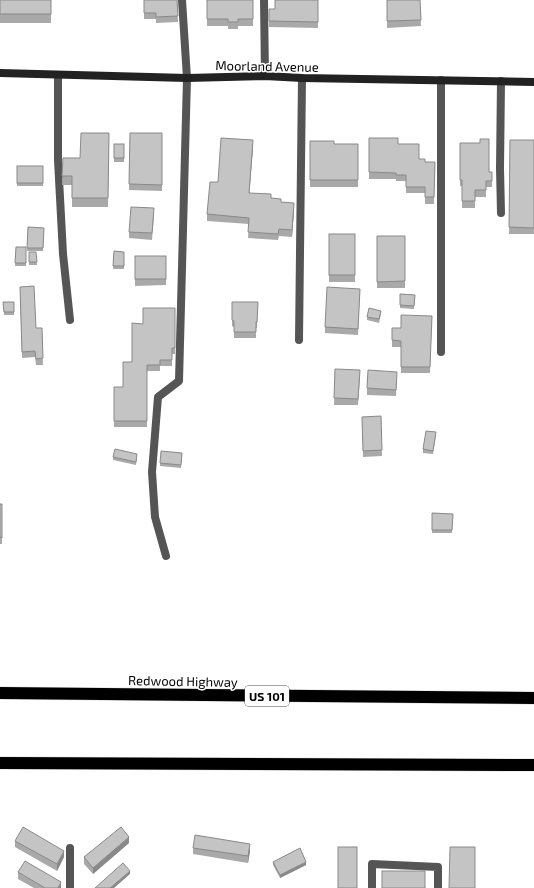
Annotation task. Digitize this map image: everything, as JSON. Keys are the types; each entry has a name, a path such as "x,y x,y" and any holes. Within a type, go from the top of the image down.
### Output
{"highway":[{"name":"Redwood Highway","path":"0,693 534,698"},
{"path":"0,763 534,765"}],"street":[{"path":"166,556 155,517 152,472 158,397 179,381 187,78 182,0"},
{"path":"264,0 265,76"},
{"name":"Moorland Avenue","path":"0,74 187,78 265,76 534,82"},
{"path":"58,75 58,160 61,223 70,320"},
{"path":"299,340 302,78"},
{"path":"441,80 441,352"},
{"path":"501,81 501,213"},
{"path":"70,848 70,888"},
{"path":"372,888 372,864 438,867 438,888"}],"building":[{"path":"0,0 51,0 51,14 0,14"},
{"path":"144,0 177,0 178,16 156,17 156,13 144,13"},
{"path":"207,0 253,0 253,19 238,19 238,22 228,22 228,19 207,19"},
{"path":"275,0 318,0 318,22 269,21 269,9 275,9"},
{"path":"387,0 420,0 421,20 387,21"},
{"path":"81,133 109,133 108,198 72,198 72,176 62,176 63,158 80,158"},
{"path":"130,133 162,133 162,185 129,184"},
{"path":"221,138 253,140 249,193 271,194 271,198 281,199 281,202 294,203 292,230 279,229 278,234 248,232 249,218 207,214 210,182 218,182"},
{"path":"369,138 398,138 398,144 419,144 419,159 425,159 425,162 435,162 434,197 425,197 425,187 406,187 406,175 369,172"},
{"path":"480,139 489,139 489,172 492,172 492,181 486,181 486,190 475,190 475,201 462,201 462,180 460,180 460,143 480,143"},
{"path":"510,140 534,140 534,228 509,227"},
{"path":"310,141 334,141 334,144 358,144 358,180 310,180"},
{"path":"114,144 124,144 124,158 114,158"},
{"path":"17,166 43,166 43,183 17,183"},
{"path":"131,207 154,208 152,233 129,232"},
{"path":"28,227 44,228 43,248 27,248"},
{"path":"329,234 355,234 355,275 329,275"},
{"path":"377,236 405,236 405,281 377,282"},
{"path":"16,247 26,247 26,263 15,263"},
{"path":"114,251 124,252 124,266 113,266"},
{"path":"29,252 36,252 37,262 29,262"},
{"path":"135,256 166,256 166,279 135,279"},
{"path":"34,286 36,328 42,328 43,358 36,359 35,351 22,352 20,287"},
{"path":"327,287 360,289 358,329 325,327"},
{"path":"400,294 415,295 414,306 400,305"},
{"path":"3,302 14,302 14,312 4,312"},
{"path":"232,302 258,302 256,332 234,332"},
{"path":"143,308 175,308 175,348 172,348 172,360 160,360 160,365 147,365 147,421 114,421 114,387 123,387 123,362 132,362 132,323 143,324"},
{"path":"369,308 381,311 379,319 367,317"},
{"path":"401,315 432,316 430,367 401,367 401,341 392,340 392,328 401,328"},
{"path":"335,369 360,370 358,399 334,398"},
{"path":"368,370 397,372 396,390 367,388"},
{"path":"381,416 382,450 363,451 362,417"},
{"path":"426,431 436,432 433,451 423,449"},
{"path":"115,449 137,454 136,462 113,457"},
{"path":"161,451 182,453 181,465 160,463"},
{"path":"0,504 2,504 2,538 0,537"},
{"path":"432,513 453,514 452,530 432,530"},
{"path":"23,827 64,851 57,864 15,841"},
{"path":"121,827 129,837 93,868 84,857"},
{"path":"195,835 250,844 248,856 193,848"},
{"path":"338,847 357,847 357,888 338,888"},
{"path":"450,847 475,847 475,888 449,888"},
{"path":"300,848 306,862 280,875 273,862"},
{"path":"25,861 61,882 58,888 45,888 18,872"},
{"path":"123,863 130,871 110,888 95,888"},
{"path":"382,871 425,871 425,888 382,888"}]}
